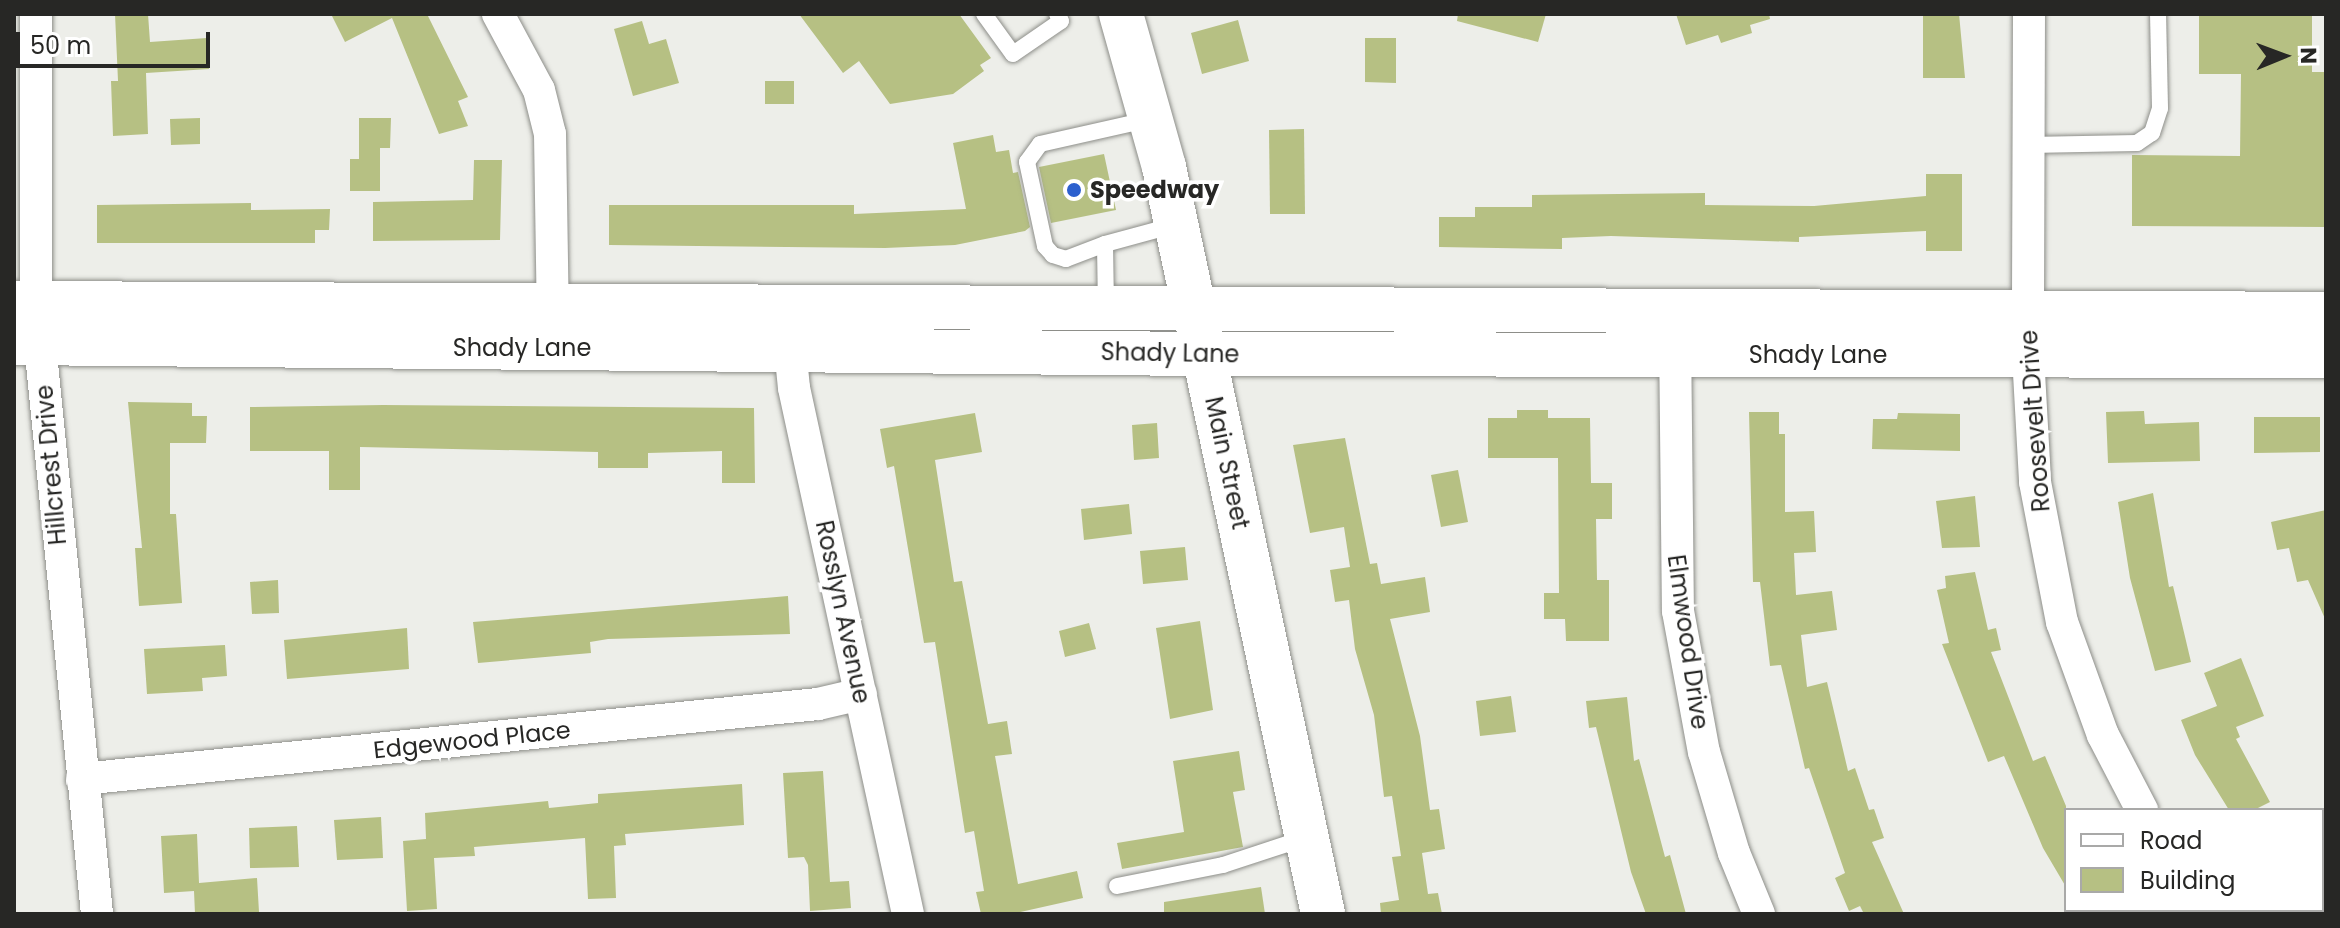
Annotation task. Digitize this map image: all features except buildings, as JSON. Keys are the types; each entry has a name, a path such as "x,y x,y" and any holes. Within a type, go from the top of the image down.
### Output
{"street":[{"name":"Hillcrest Drive","path":"36,14 26,323 97,914"},
{"path":"498,14 539,90 550,134 553,328"},
{"name":"Main Street","path":"1121,14 1152,119 1177,224 1323,914"},
{"name":"Roosevelt Drive","path":"2029,14 2028,334 2035,482 2062,622 2103,735 2141,808"},
{"name":"Shady Lane","path":"2028,334 2316,309"},
{"name":"Shady Lane","path":"26,323 788,330 1078,324 1195,311 1675,334"},
{"name":"Shady Lane","path":"1078,324 1204,354 1675,334 2028,334 2326,356"},
{"name":"Rosslyn Avenue","path":"788,330 908,914"},
{"name":"Elmwood Drive","path":"1675,334 1673,513 1680,625 1704,752 1734,853 1759,914"},
{"name":"Edgewood Place","path":"82,779 818,704 861,694"}],"lane":[{"path":"984,14 1013,54 1061,21 1057,14"},
{"path":"2028,145 2137,143 2152,133 2160,108 2158,14"},
{"path":"1152,119 1040,144 1027,162 1045,246 1053,255 1066,259 1105,244 1177,224"},
{"path":"1078,324 1105,244"},
{"path":"1117,886 1223,865 1307,838"}],"place":[{"name":"Speedway","path":"1074,190"}]}
